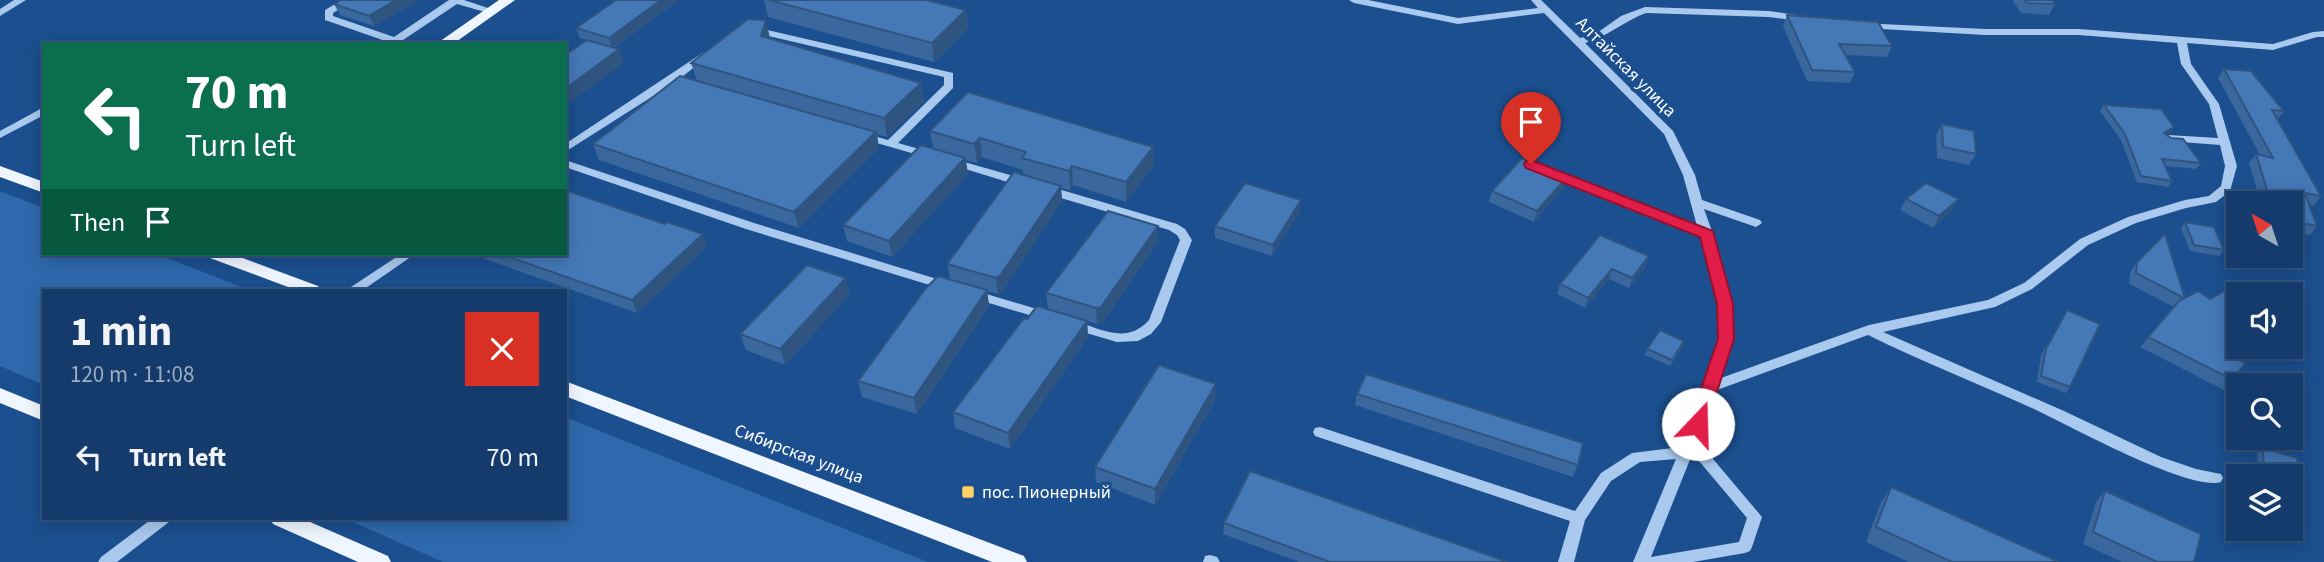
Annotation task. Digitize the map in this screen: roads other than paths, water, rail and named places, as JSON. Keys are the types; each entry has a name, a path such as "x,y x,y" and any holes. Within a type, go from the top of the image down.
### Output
{"main road":[{"path":"446,42 508,0"},
{"path":"0,171 42,187"},
{"path":"221,256 309,289"},
{"path":"252,256 263,272"},
{"name":"Сибирская улица","path":"567,389 1016,562"},
{"path":"0,395 42,413"},
{"path":"285,520 380,562"}],"lane":[{"path":"0,13 21,0"},
{"path":"349,0 328,12 328,18 400,42 455,0 492,10"},
{"path":"1354,0 1458,21 1540,5"},
{"name":"Алтайская улица","path":"1540,5 1669,133 1689,175 1725,304 1726,339 1712,387 1690,447 1641,562"},
{"path":"1576,42 1597,37 1624,18 1645,10 1769,14 1810,19"},
{"path":"1847,23 1896,29 2079,33 2273,47 2324,34"},
{"path":"744,31 759,30 949,75 949,86 890,144"},
{"path":"1712,387 1869,330 1991,304 2028,286 2084,242 2132,220 2212,199 2226,188 2231,166 2214,104 2186,64 2181,40"},
{"path":"567,148 671,80 710,51"},
{"path":"671,80 697,88"},
{"path":"0,135 42,111"},
{"path":"567,164 750,226 1124,340 1135,339 1149,332 1186,240 1181,232 1173,227 852,133"},
{"path":"2166,138 2223,142"},
{"path":"1543,169 1707,234"},
{"path":"1697,201 1756,223"},
{"path":"356,289 406,256"},
{"path":"1869,330 2144,455 2194,475 2216,478"},
{"path":"1320,432 1578,518"},
{"path":"1566,562 1578,518 1606,477 1637,457 1690,447 1755,517 1745,547 1654,562"},
{"path":"106,562 161,520"}],"place":[{"name":"пос. Пионерный","path":"968,492"}]}
